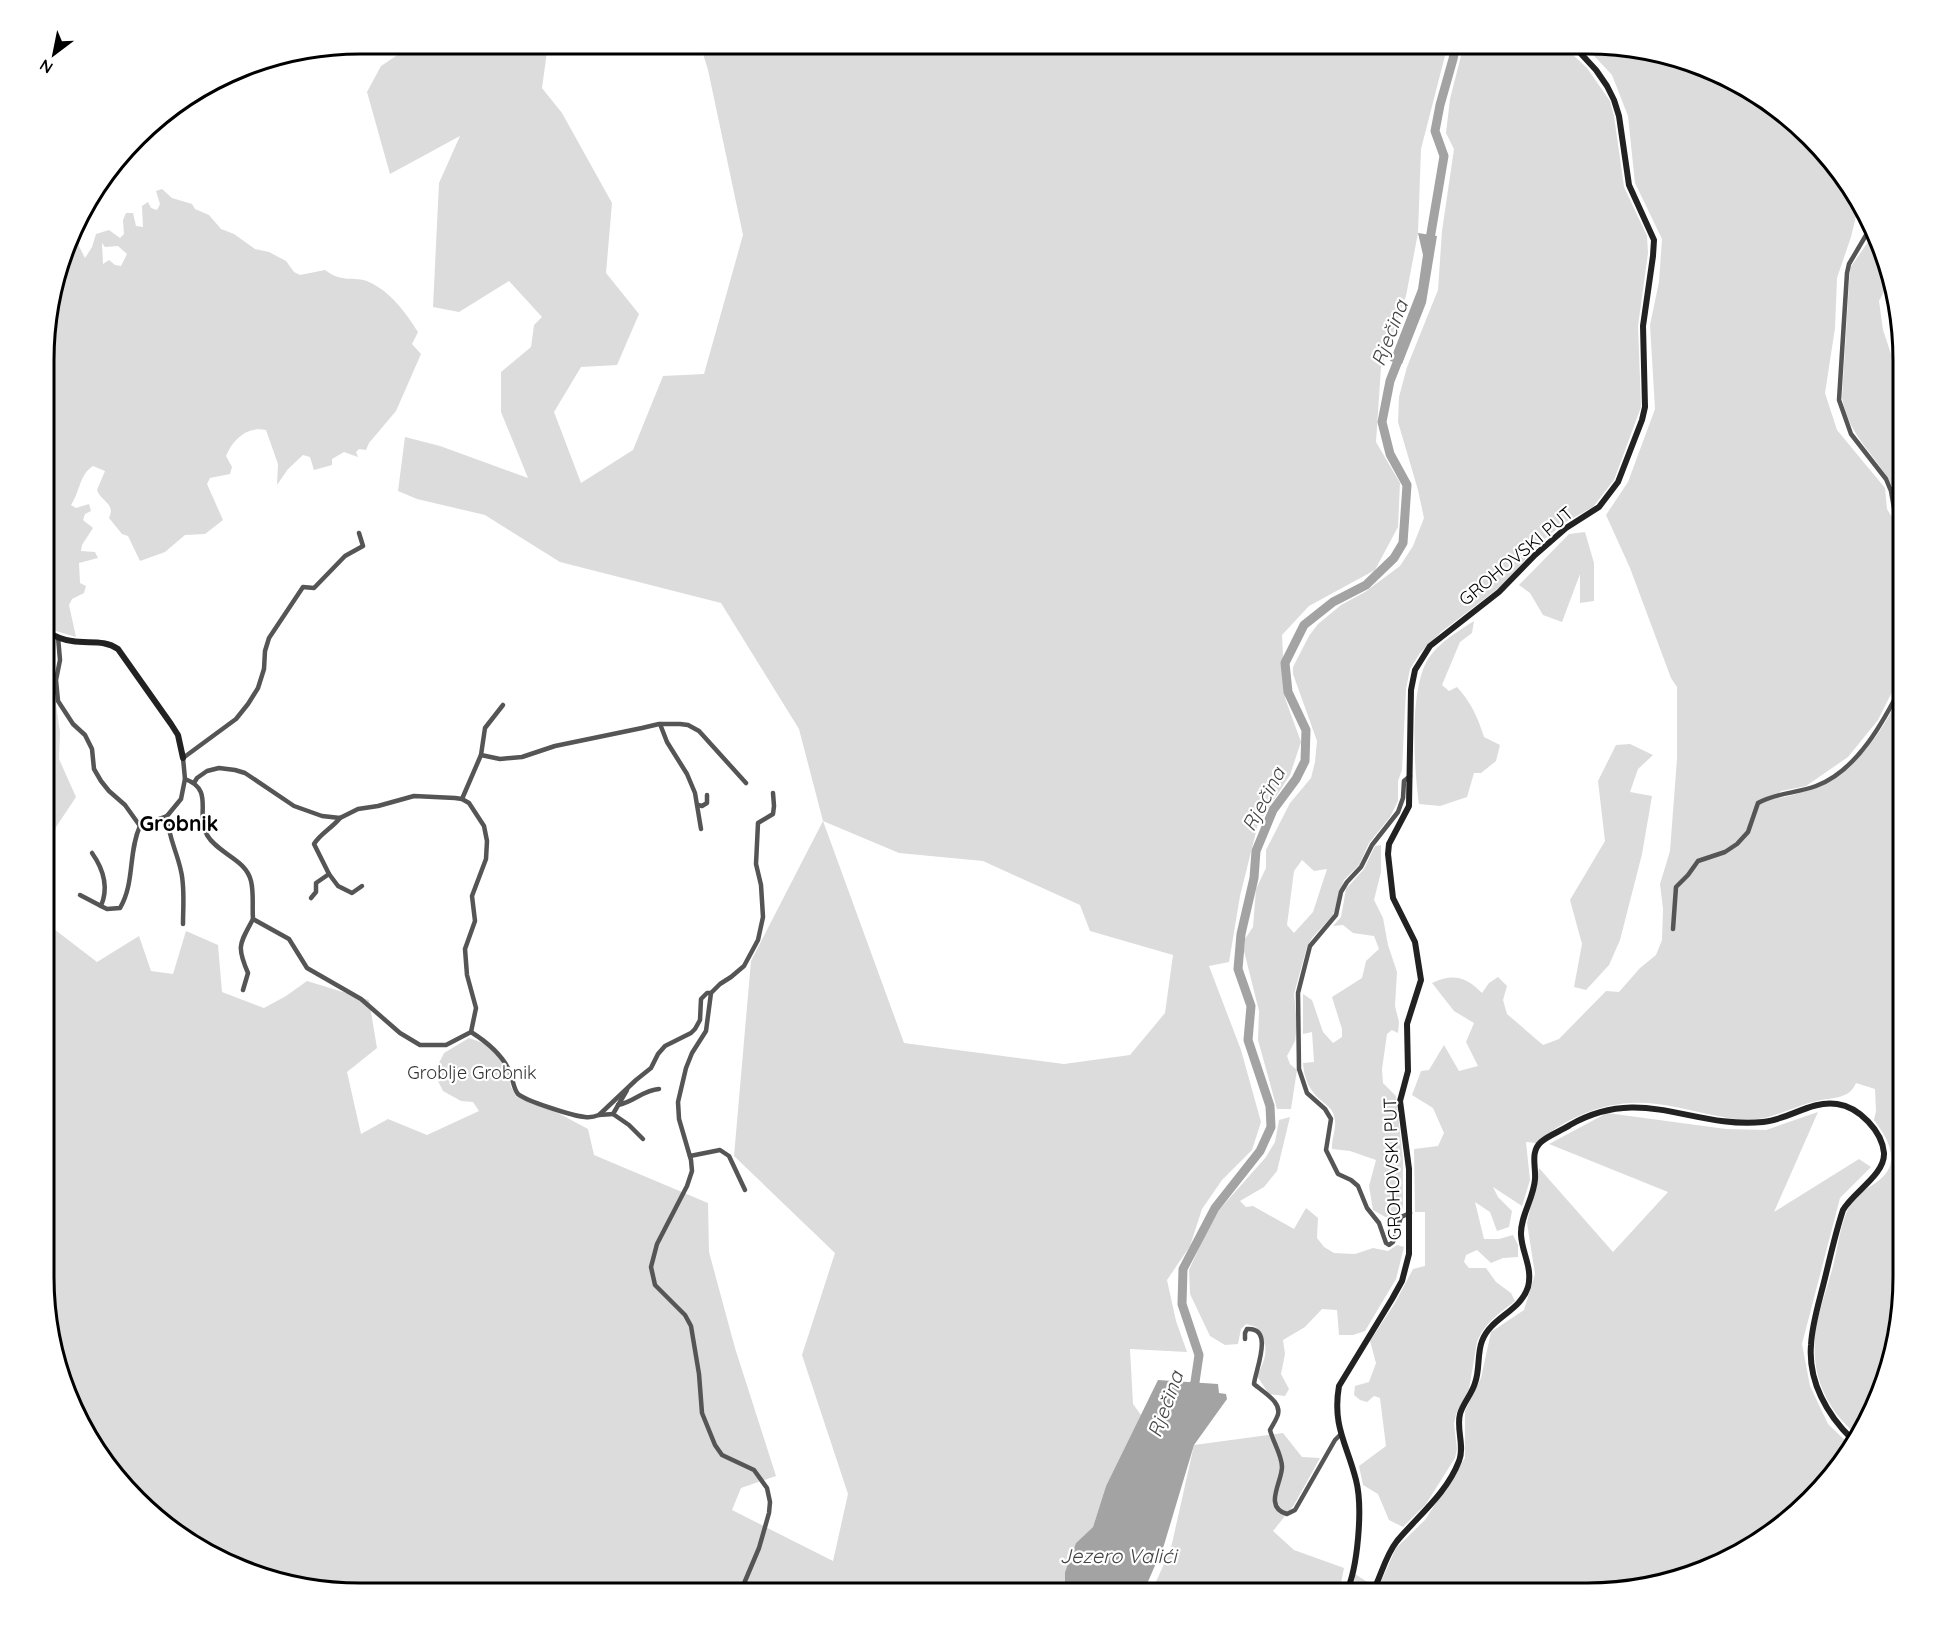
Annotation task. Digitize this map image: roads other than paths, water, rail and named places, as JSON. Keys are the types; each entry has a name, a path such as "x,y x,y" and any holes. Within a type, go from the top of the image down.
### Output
{"main road":[{"name":"GROHOVSKI PUT","path":"1348,1583 1360,1524 1358,1485 1340,1435 1337,1412 1339,1386 1402,1281 1409,1254 1407,1150 1400,1101 1408,1071 1407,1024 1420,980 1415,942 1393,898 1388,854 1389,844 1407,811 1410,776 1411,690 1414,670 1424,654 1444,635 1499,592 1535,555 1566,528 1599,507 1618,482 1645,407 1643,326 1653,256 1653,240 1629,185 1614,100 1596,70 1581,54"},
{"path":"54,636 71,641 110,644 118,649 178,735 183,758"},
{"path":"1377,1583 1393,1547 1428,1509 1459,1461 1460,1413 1476,1382 1483,1339 1496,1321 1519,1303 1528,1286 1530,1274 1521,1234 1535,1179 1535,1151 1546,1138 1584,1117 1607,1109 1637,1106 1746,1123 1766,1122 1820,1104 1835,1103 1857,1112 1878,1134 1884,1156 1882,1166 1848,1201 1843,1210 1815,1316 1810,1347 1820,1394 1834,1420 1849,1435"}],"street":[{"path":"1866,235 1849,264 1842,333 1844,350 1839,400 1851,434 1886,479 1893,503"},
{"path":"80,895 107,909 117,909 123,903 129,890 134,842 140,826 166,816 181,799 185,779 183,758 241,714 258,688 269,638 303,587 314,588 345,556 363,546 359,533"},
{"path":"57,638 60,660 56,680 58,701 93,749 94,769 101,781 125,805 140,826"},
{"path":"1673,929 1675,890 1696,863 1725,852 1737,844 1748,832 1756,807 1762,800 1815,787 1842,771 1881,723 1893,701"},
{"path":"462,799 481,755 485,728 503,705"},
{"path":"481,755 500,759 522,757 555,746 660,724 688,725 699,731 746,783"},
{"path":"660,724 667,742 687,774 698,805 701,829"},
{"path":"194,783 207,771 219,768 235,770 261,782 294,806 322,816 340,818"},
{"path":"1410,776 1404,781 1403,798 1398,812 1372,845 1361,867 1344,886 1336,915 1310,946 1306,970 1299,987 1298,1003 1299,1069 1307,1092 1326,1109 1331,1119 1326,1150 1336,1170 1341,1177 1351,1180 1358,1186 1367,1208 1389,1245 1393,1242 1399,1221 1404,1215 1410,1213"},
{"path":"185,779 194,783 203,796 203,825 208,836 219,849 243,866 251,881 253,919 241,943 240,954 248,973 243,990"},
{"path":"599,1115 651,1068 657,1054 665,1046 695,1029 700,1020 702,999 744,966 758,940 763,917 761,885 756,864 758,823 773,814 773,793"},
{"path":"698,805 702,806 707,803 707,795"},
{"path":"253,919 289,939 307,968 362,999 400,1033 420,1045 446,1046 471,1032 476,1008 467,975 465,949 468,935 475,921 472,896 486,859 488,841 484,826 474,810 462,799 414,796 358,809 340,818 314,844 329,874 338,886 352,893 362,886"},
{"path":"166,816 170,838 181,871 184,899 183,924"},
{"path":"92,853 98,861 106,887 101,906"},
{"path":"311,898 316,892 316,883 329,874"},
{"path":"711,993 706,1031 692,1053 678,1102 679,1119 692,1171 687,1186 657,1244 651,1267 652,1278 658,1289 685,1315 691,1326 699,1374 702,1413 715,1445 722,1455 754,1470 766,1488 770,1502 769,1513 759,1548 744,1583"},
{"path":"471,1032 494,1049 503,1059 514,1086 521,1095 587,1118 613,1114 643,1139"},
{"path":"613,1114 628,1088"},
{"path":"618,1105 635,1100 647,1090 659,1089"},
{"path":"690,1156 720,1150 725,1152 745,1190"},
{"path":"1245,1339 1247,1329 1257,1331 1262,1346 1262,1357 1255,1371 1254,1383 1271,1397 1278,1411 1278,1416 1270,1430 1282,1468 1276,1487 1275,1505 1278,1510 1287,1514 1295,1510 1340,1435"}],"water":[{"path":"1418,233 1437,236 1426,303 1402,364 1390,361 1418,289 1423,255"},
{"name":"Jezero Valići","path":"1158,1380 1218,1384 1219,1393 1226,1394 1227,1399 1194,1445 1164,1545 1147,1583 1065,1583 1065,1572 1076,1543 1093,1527 1106,1486"}],"waterway":[{"name":"Rječina","path":"1429,245 1444,156 1435,131 1454,54"},
{"name":"Rječina","path":"1190,1393 1195,1382 1199,1355 1182,1304 1183,1269 1215,1208 1260,1151 1271,1127 1270,1106 1248,1040 1251,1006 1238,969 1241,934 1254,878 1256,851 1273,810 1296,779 1305,761 1306,730 1288,692 1285,663 1304,625 1333,602 1366,585 1394,558 1403,543 1407,485 1390,454 1382,422 1390,381 1401,353"}],"district":[{"name":"Grobnik","path":"179,823"}],"park label":[{"name":"Groblje Grobnik","path":"472,1072"}]}
